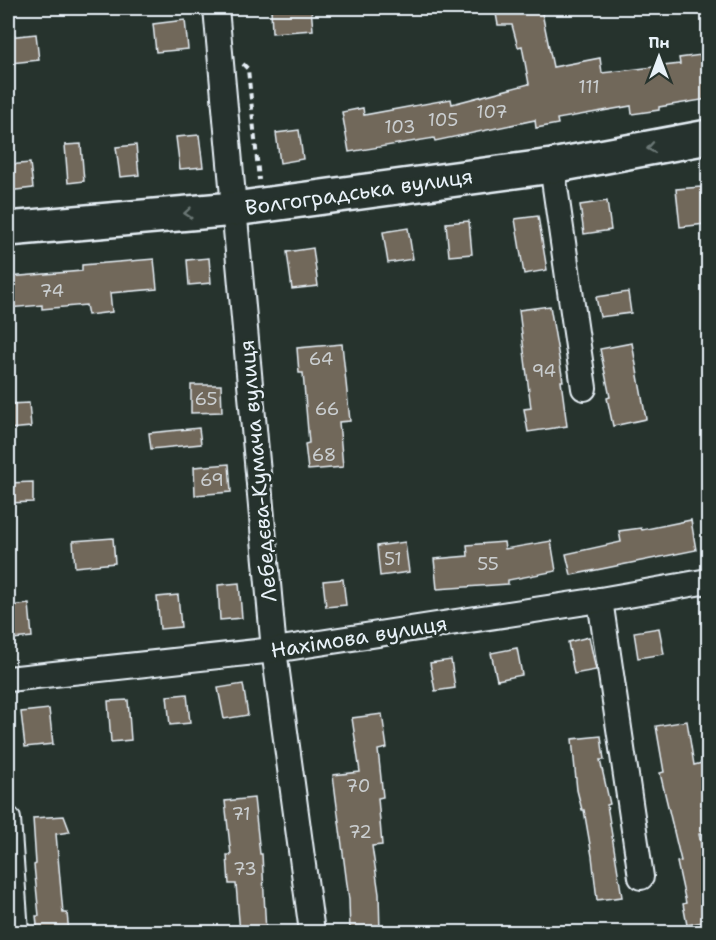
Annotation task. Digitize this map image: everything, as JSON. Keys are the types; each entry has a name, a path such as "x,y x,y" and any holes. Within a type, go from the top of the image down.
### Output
{"street":[{"name":"Лебедєва-Кумача вулиця","path":"216,8 274,650 312,933"},
{"name":"Волгоградська вулиця","path":"8,229 234,209 552,166 708,138"},
{"path":"552,166 585,388"},
{"name":"Нахімова вулиця","path":"8,679 274,650 600,600 708,581"},
{"path":"600,600 641,877"},
{"path":"8,819 16,933"}],"building":[{"path":"271,8 311,8 313,30 272,33"},
{"path":"495,8 541,8 553,67 600,58 602,73 680,64 679,58 701,55 708,99 632,114 631,106 557,119 558,124 536,128 535,120 435,141 434,138 349,152 342,112 363,108 364,115 451,99 452,104 529,84 522,46 518,47 512,25 498,25"},
{"path":"185,20 188,49 156,52 153,24"},
{"path":"36,34 39,60 11,63 8,37"},
{"path":"299,130 303,159 280,163 276,133"},
{"path":"199,135 203,167 180,169 176,137"},
{"path":"81,144 84,181 68,183 65,145"},
{"path":"136,145 139,175 120,177 116,147"},
{"path":"30,163 33,188 8,191 8,165"},
{"path":"701,187 705,224 680,227 676,189"},
{"path":"607,201 611,230 584,234 580,205"},
{"path":"538,216 547,270 524,274 515,219"},
{"path":"469,221 472,254 449,256 446,223"},
{"path":"408,228 413,259 388,263 383,232"},
{"path":"313,248 318,286 292,289 287,252"},
{"path":"209,258 211,283 189,285 187,260"},
{"path":"154,259 157,289 110,293 112,312 88,315 86,305 42,309 42,305 8,308 8,277 82,271 82,265"},
{"path":"628,292 631,313 600,317 596,297"},
{"path":"550,306 563,381 561,381 567,426 528,432 524,409 531,408 519,310"},
{"path":"632,343 646,419 613,426 607,398 610,397 600,349"},
{"path":"342,344 350,421 339,422 343,467 308,470 305,444 309,443 303,373 299,373 297,348"},
{"path":"191,385 221,385 222,412 191,413"},
{"path":"29,403 31,427 8,429 8,404"},
{"path":"199,428 201,444 151,449 149,433"},
{"path":"229,464 231,492 195,495 194,467"},
{"path":"33,482 33,502 8,503 8,483"},
{"path":"691,520 696,550 571,575 566,554 621,542 619,531 641,528 642,530"},
{"path":"113,538 115,563 75,567 73,541"},
{"path":"551,541 556,571 508,580 508,584 437,589 434,559 468,556 467,545 504,542 505,549"},
{"path":"405,542 409,572 380,576 377,546"},
{"path":"343,579 346,605 326,607 323,581"},
{"path":"239,583 242,618 220,620 218,585"},
{"path":"178,595 181,627 160,629 157,597"},
{"path":"29,604 32,637 12,639 9,606"},
{"path":"659,628 664,654 638,658 634,632"},
{"path":"589,637 596,670 574,674 568,642"},
{"path":"517,648 522,675 497,680 491,653"},
{"path":"451,660 455,688 435,691 430,663"},
{"path":"243,684 248,715 224,719 218,688"},
{"path":"187,694 190,723 170,725 167,696"},
{"path":"128,700 131,740 111,742 108,701"},
{"path":"49,709 53,744 25,747 21,712"},
{"path":"382,714 387,748 378,750 383,797 378,798 382,845 372,846 379,894 380,933 350,933 349,900 333,775 360,772 352,718"},
{"path":"687,721 694,765 702,763 708,787 701,788 708,816 708,832 699,834 708,878 708,921 687,925 683,904 686,903 677,862 681,861 660,773 664,772 656,726"},
{"path":"601,736 604,760 600,760 610,804 607,805 622,897 597,900 584,810 582,810 577,790 572,739"},
{"path":"254,798 260,854 262,854 266,933 240,933 236,884 229,884 227,855 231,855 225,801"},
{"path":"64,816 70,832 56,834 63,913 67,913 69,933 38,933 33,818"}]}
